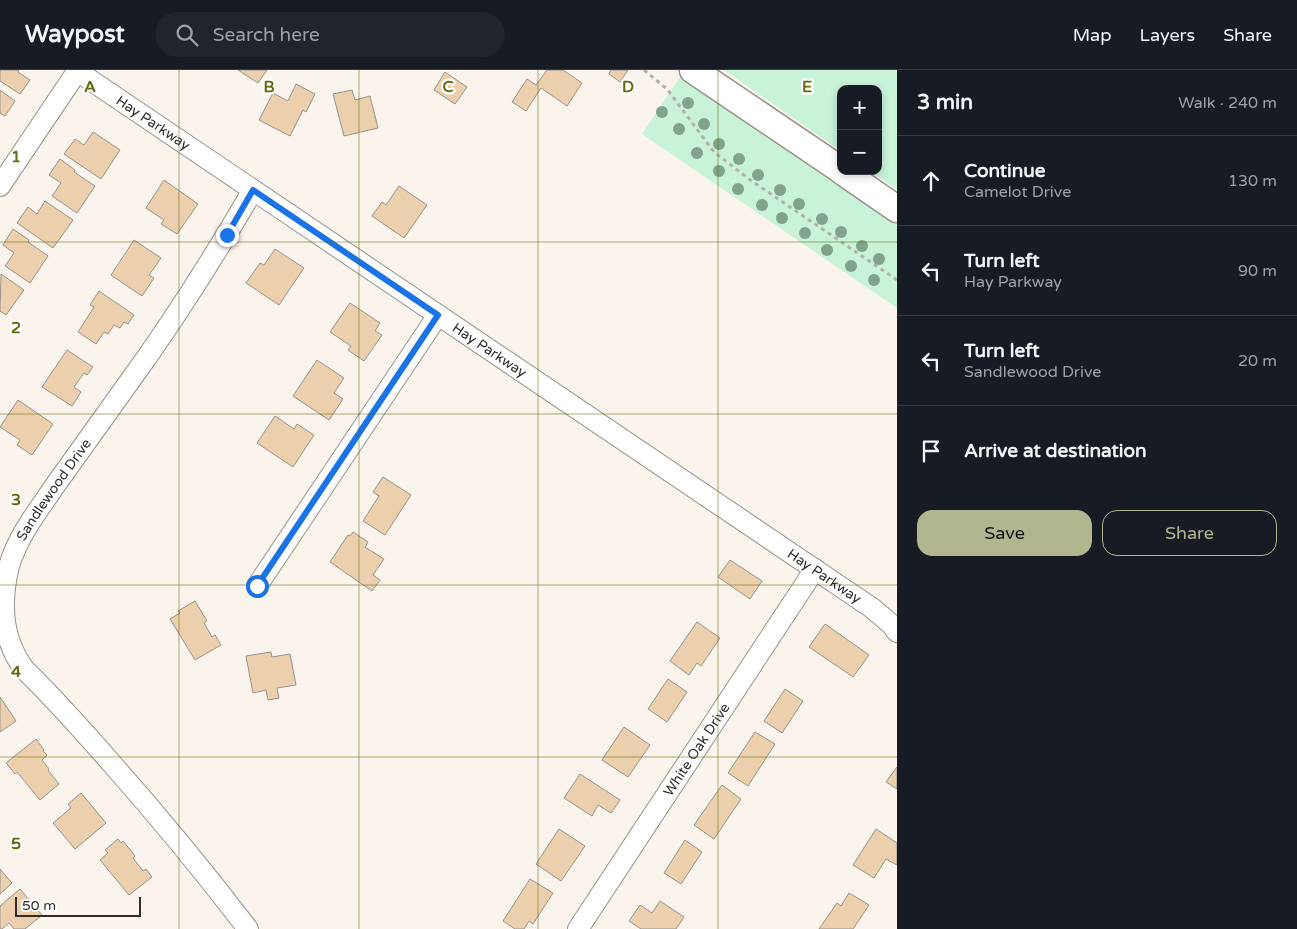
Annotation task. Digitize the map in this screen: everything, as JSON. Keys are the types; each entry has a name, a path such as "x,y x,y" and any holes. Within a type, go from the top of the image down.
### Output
{"main road":[{"path":"694,70 837,168"},
{"path":"847,175 897,209"}],"street":[{"path":"0,186 78,70"},
{"name":"Hay Parkway","path":"78,70 872,608 891,624 897,632"},
{"name":"Sandlewood Drive","path":"248,929 137,793 25,670 7,637 3,609 8,572 22,535 166,329 227,235 253,190"},
{"path":"257,586 438,315"},
{"name":"White Oak Drive","path":"578,929 815,570"}],"path":[{"path":"644,70 667,89 714,152 749,179 897,280"}],"green space":[{"path":"724,70 897,70 897,190 876,175 882,175 882,85 837,85 837,148"},
{"path":"682,74 897,225 897,308 642,134"}],"building":[{"path":"0,70 19,70 18,72 30,80 20,94 0,81"},
{"path":"238,70 267,70 258,83"},
{"path":"547,70 563,70 582,83 567,106 541,88 526,111 512,102 527,79 536,85"},
{"path":"611,70 628,70 620,82 609,74"},
{"path":"445,72 467,87 455,104 434,90"},
{"path":"296,84 315,94 306,112 303,110 290,136 259,120 273,93 288,101"},
{"path":"0,90 15,101 5,116 0,113"},
{"path":"352,90 355,100 370,96 378,128 344,136 333,94"},
{"path":"93,132 120,150 101,179 64,154 75,139 84,145"},
{"path":"60,159 75,170 74,172 95,186 77,213 52,196 61,183 49,175"},
{"path":"164,180 198,204 177,234 161,224 164,220 146,208"},
{"path":"399,186 427,205 404,238 372,216 382,202 386,205"},
{"path":"45,201 73,220 53,248 17,223 28,207 37,214"},
{"path":"13,229 48,256 30,283 5,266 14,253 3,245"},
{"path":"134,240 161,258 149,275 154,278 142,296 111,275"},
{"path":"275,249 304,268 279,305 246,283 260,263 264,265"},
{"path":"1,274 24,290 6,315 0,311"},
{"path":"99,291 134,315 128,324 124,322 120,328 114,325 108,334 104,332 96,344 78,332 94,307 90,305"},
{"path":"350,303 380,323 375,331 382,335 364,361 348,350 351,346 330,332"},
{"path":"67,350 93,367 87,375 84,373 74,387 81,392 72,406 42,387"},
{"path":"317,360 344,378 334,393 343,399 329,420 293,396"},
{"path":"18,400 53,424 32,455 17,445 20,440 0,427"},
{"path":"275,416 294,429 297,424 314,435 293,467 257,443"},
{"path":"383,477 411,495 385,535 363,521 379,496 373,492"},
{"path":"353,532 368,542 365,547 384,559 373,575 380,580 372,591 330,562 348,535 350,536"},
{"path":"730,560 762,581 750,599 718,577"},
{"path":"195,601 207,621 204,623 212,637 215,635 221,645 195,660 170,619 180,613 178,611"},
{"path":"697,622 720,638 701,666 697,663 689,675 670,661"},
{"path":"825,624 869,655 853,677 809,647"},
{"path":"271,652 272,657 290,654 296,685 277,688 279,698 268,700 266,690 253,693 246,656"},
{"path":"668,679 687,692 667,722 648,709"},
{"path":"785,689 803,701 782,733 764,721"},
{"path":"0,697 16,721 0,732"},
{"path":"624,727 650,745 628,777 602,760"},
{"path":"755,732 775,744 748,786 728,773"},
{"path":"36,739 47,755 42,760 59,784 40,800 17,772 15,774 6,763"},
{"path":"897,767 897,789 886,782"},
{"path":"580,774 620,800 611,813 598,805 592,816 564,798"},
{"path":"722,785 741,799 714,839 694,825"},
{"path":"81,793 106,823 75,849 53,823 71,808 68,804"},
{"path":"559,829 585,846 561,881 536,864"},
{"path":"876,829 897,843 897,865 886,859 874,878 853,865"},
{"path":"118,839 121,843 123,841 135,856 133,858 143,871 146,869 152,877 129,895 100,860 108,853 105,850"},
{"path":"685,840 702,852 681,884 664,873"},
{"path":"0,869 12,883 0,894"},
{"path":"530,879 553,893 533,924 529,921 524,929 515,929 503,921"},
{"path":"20,889 42,915 25,929 14,929 9,923 0,929 0,906"},
{"path":"849,893 869,905 853,929 819,929 837,903 841,906"},
{"path":"660,901 684,917 676,929 641,929 629,921 640,905 652,913"}],"route":[{"path":"227,235 253,190 438,315 257,586"}]}
